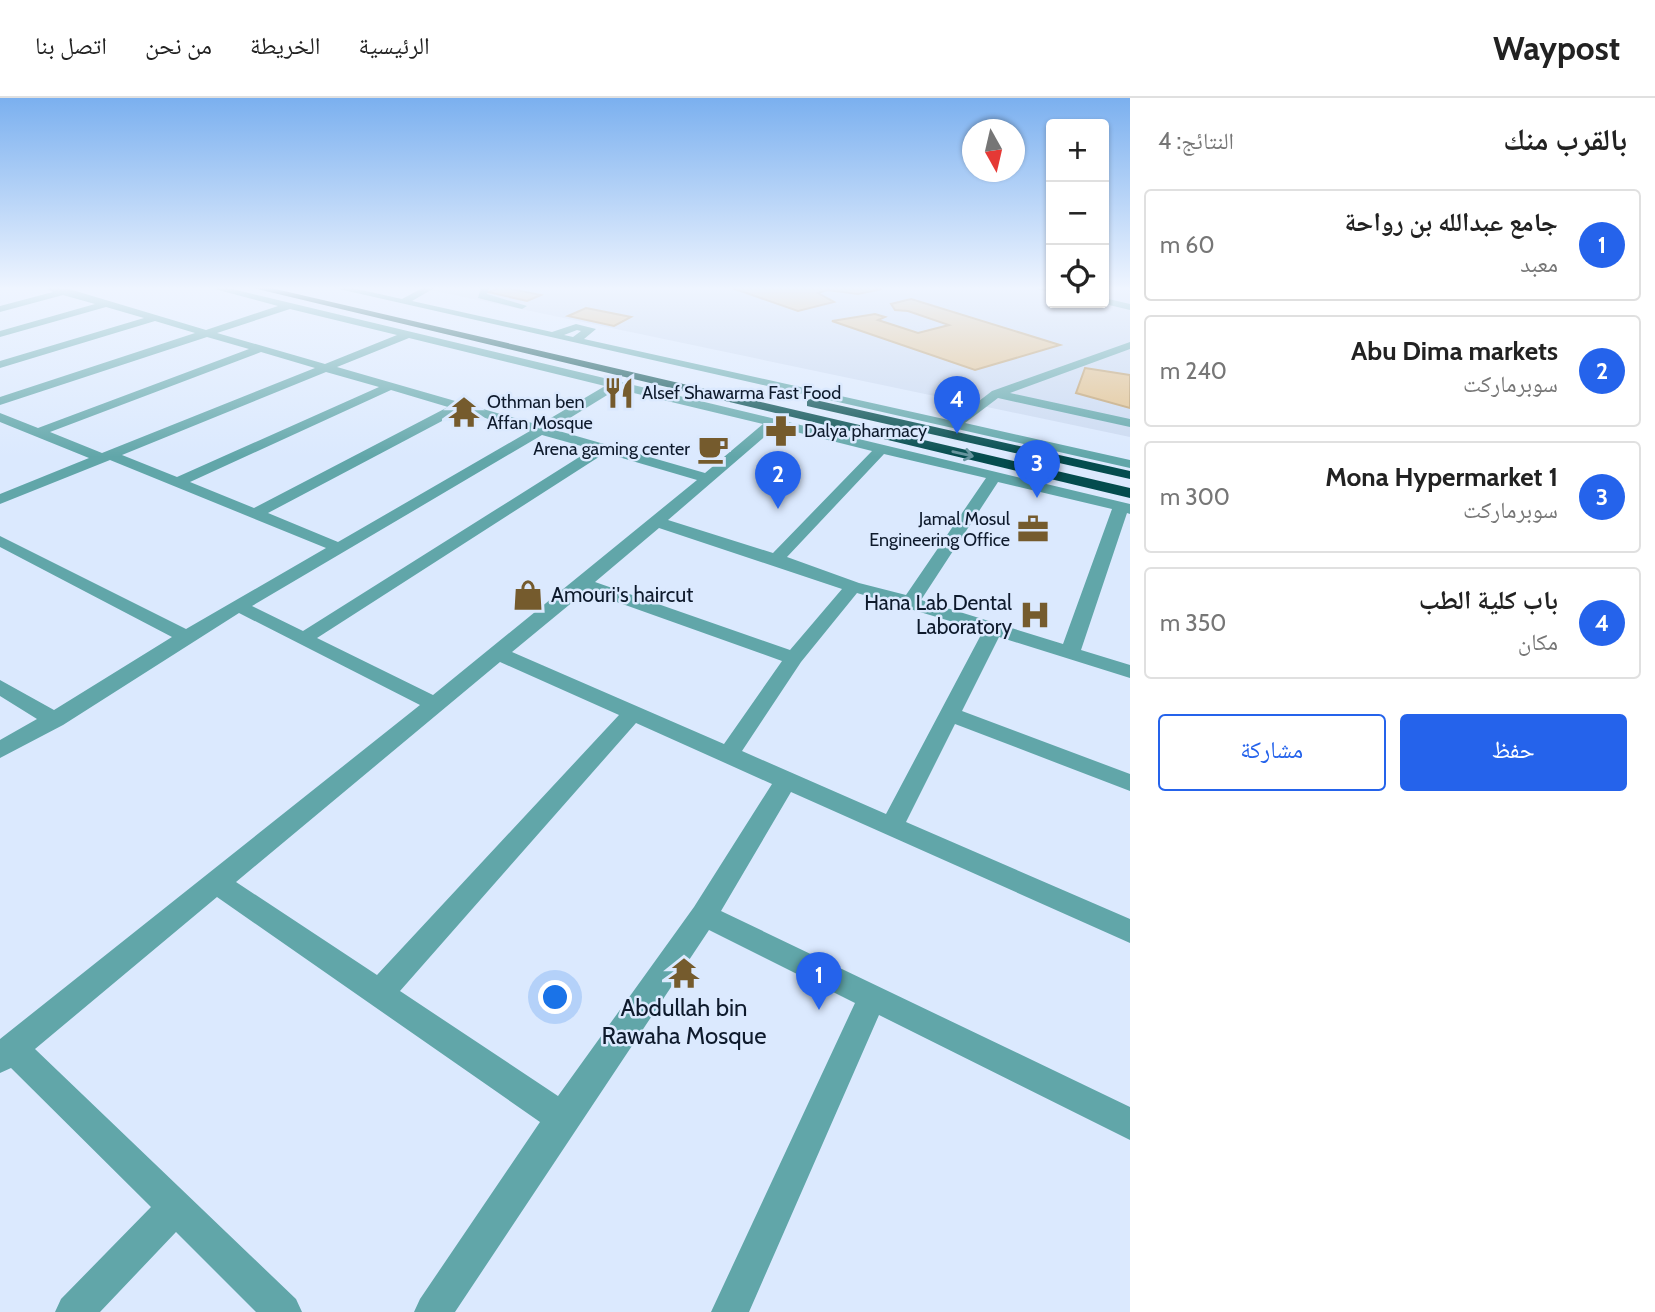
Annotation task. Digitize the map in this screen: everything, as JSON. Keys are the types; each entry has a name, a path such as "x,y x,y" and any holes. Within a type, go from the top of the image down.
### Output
{"highway":[{"path":"478,344 1068,486"},
{"path":"549,344 926,424 1130,475"},
{"path":"622,380 646,366"}],"street":[{"path":"0,365 70,344"},
{"path":"0,401 175,344"},
{"path":"244,344 710,479"},
{"path":"0,499 385,344"},
{"path":"448,344 622,380 774,423 994,477 1068,486 1127,503 1070,653"},
{"path":"585,344 926,424 955,425 1130,464"},
{"path":"955,425 996,394 1130,345"},
{"path":"39,432 262,348"},
{"path":"0,750 55,720 238,606 542,430 622,380"},
{"path":"178,482 391,386"},
{"path":"996,394 1130,423"},
{"path":"255,514 460,406"},
{"path":"0,417 178,482 340,548"},
{"path":"283,1312 177,1206 6,1053 432,703 583,584 774,423"},
{"path":"303,639 603,448"},
{"path":"776,559 881,449"},
{"path":"911,602 994,477"},
{"path":"657,522 776,559 853,587 911,602 1130,672"},
{"path":"0,541 187,637"},
{"path":"583,584 794,658"},
{"path":"727,756 794,658 853,587"},
{"path":"238,606 432,703"},
{"path":"891,828 952,715 993,630"},
{"path":"497,653 1130,931"},
{"path":"0,687 55,720"},
{"path":"380,992 632,714"},
{"path":"952,715 1130,783"},
{"path":"433,1312 562,1118 704,915 786,781"},
{"path":"216,881 562,1118"},
{"path":"704,915 1130,1124"},
{"path":"730,1312 872,998"},
{"path":"74,1312 177,1206"}],"shaded area":[{"path":"686,344 1130,344 1130,437"}],"building":[{"path":"898,344 1060,345 975,370"},
{"path":"1085,368 1130,375 1130,408 1076,393"}],"place":[{"name":"Alsef Shawarma Fast Food","path":"619,393"},
{"name":"Othman ben Affan Mosque","path":"464,412"},
{"name":"Dalya pharmacy","path":"781,431"},
{"name":"باب كلية الطب","path":"957,434"},
{"name":"Arena gaming center","path":"713,449"},
{"name":"Mona Hypermarket 1","path":"1037,498"},
{"name":"Abu Dima markets","path":"778,509"},
{"name":"Jamal Mosul Engineering Office","path":"1033,529"},
{"name":"Amouri's haircut","path":"528,595"},
{"name":"Hana Lab Dental Laboratory","path":"1035,615"},
{"name":"Abdullah bin Rawaha Mosque","path":"684,973"},
{"name":"جامع عبدالله بن رواحة","path":"819,1010"}]}
